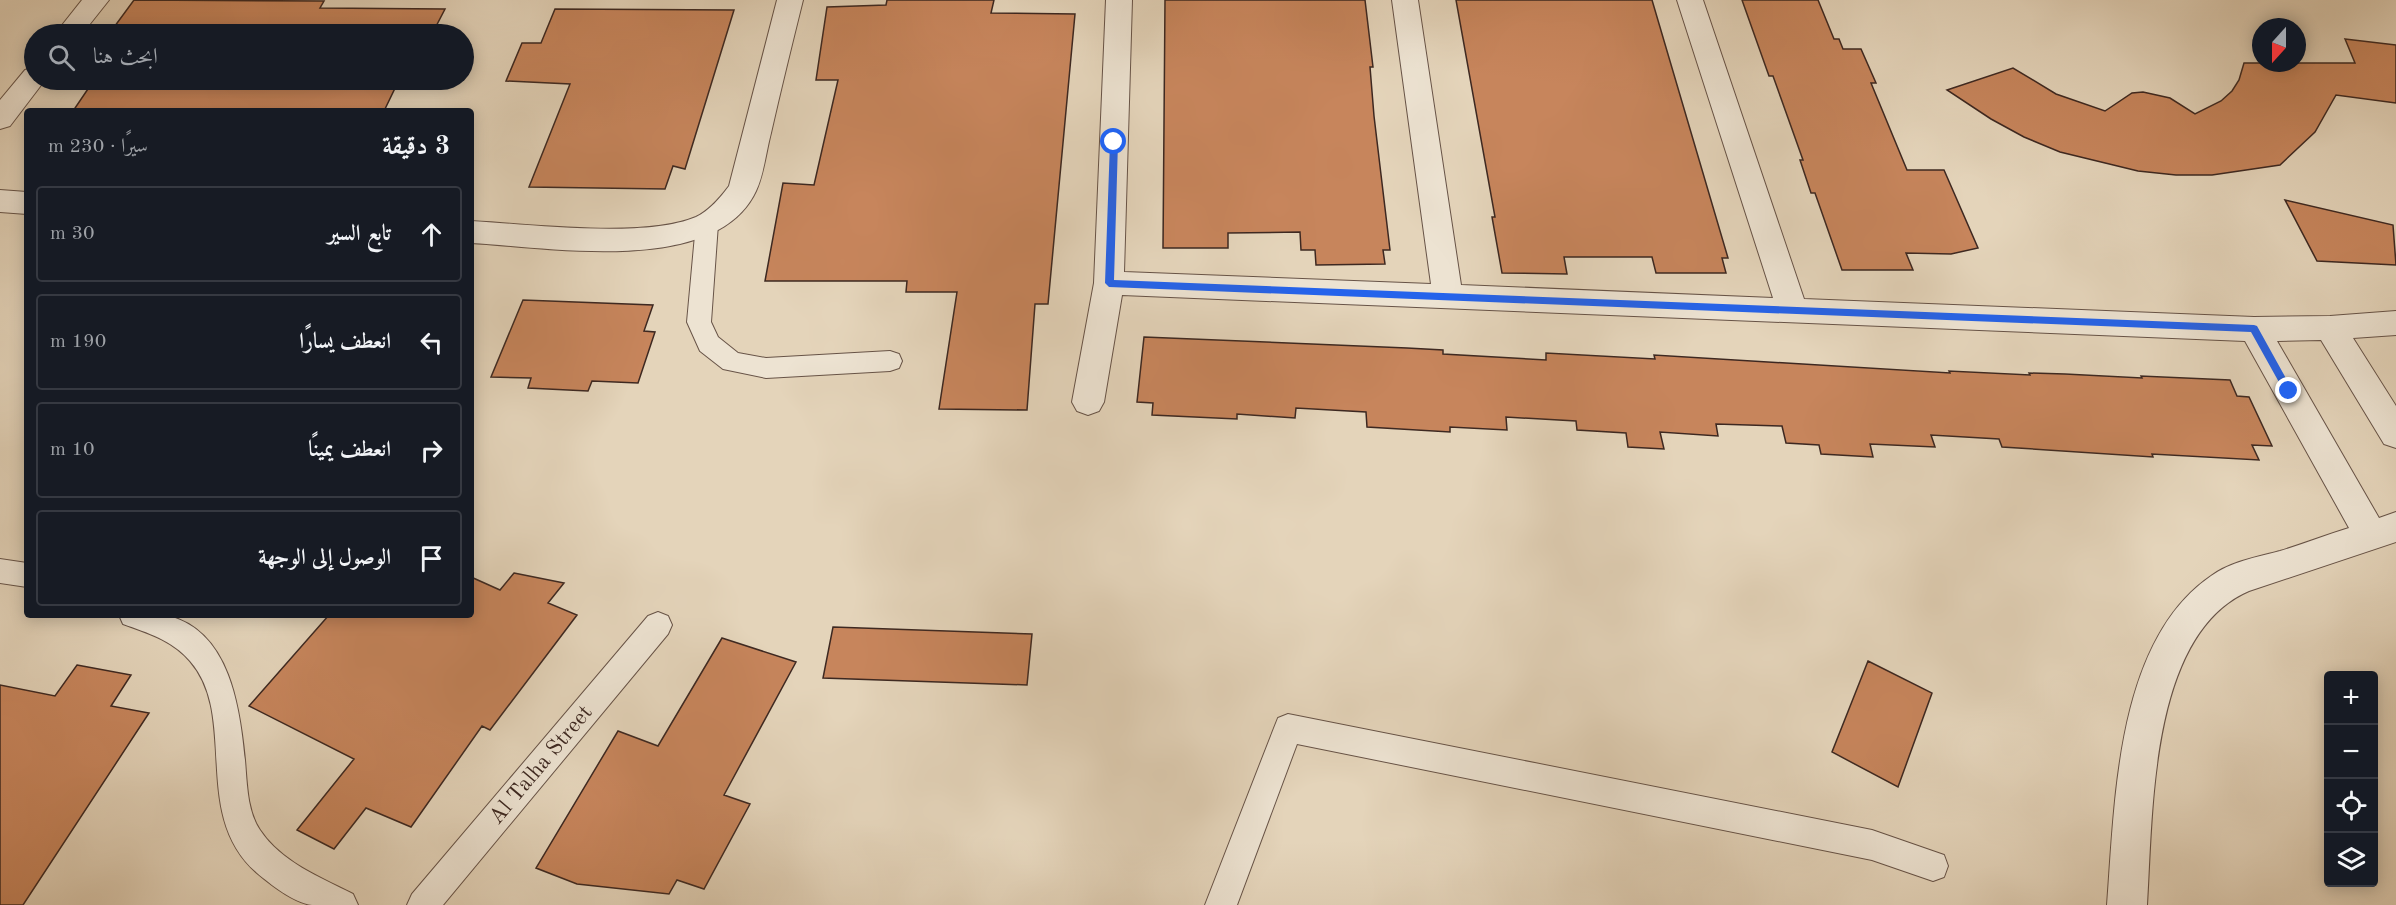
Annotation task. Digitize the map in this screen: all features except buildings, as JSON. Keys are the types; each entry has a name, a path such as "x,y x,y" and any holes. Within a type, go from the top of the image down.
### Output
{"street":[{"path":"76,24 96,0"},
{"path":"474,232 634,238 674,235 707,224 728,209 743,189 790,0"},
{"path":"1088,402 1109,283 1119,0"},
{"path":"1405,0 1448,297"},
{"path":"1690,0 1792,310"},
{"path":"0,119 24,89"},
{"path":"0,201 24,203"},
{"path":"1109,283 2254,329 2330,328 2396,323"},
{"path":"2330,328 2396,434"},
{"path":"2127,905 2140,761 2152,697 2164,663 2180,631 2197,608 2225,586 2384,531 2254,329"}],"lane":[{"path":"707,224 699,322 708,344 719,354 748,366 766,368 890,361"},
{"path":"0,571 24,575"},
{"path":"139,618 186,639 202,655 215,676 223,702 235,808 242,829 253,848 271,866 342,905"},
{"name":"Al Talha Street","path":"431,903 658,625"},
{"path":"1221,905 1288,728 1872,845 1933,866"}],"route":[{"path":"1114,142 1109,283 2254,329 2289,391"}]}
